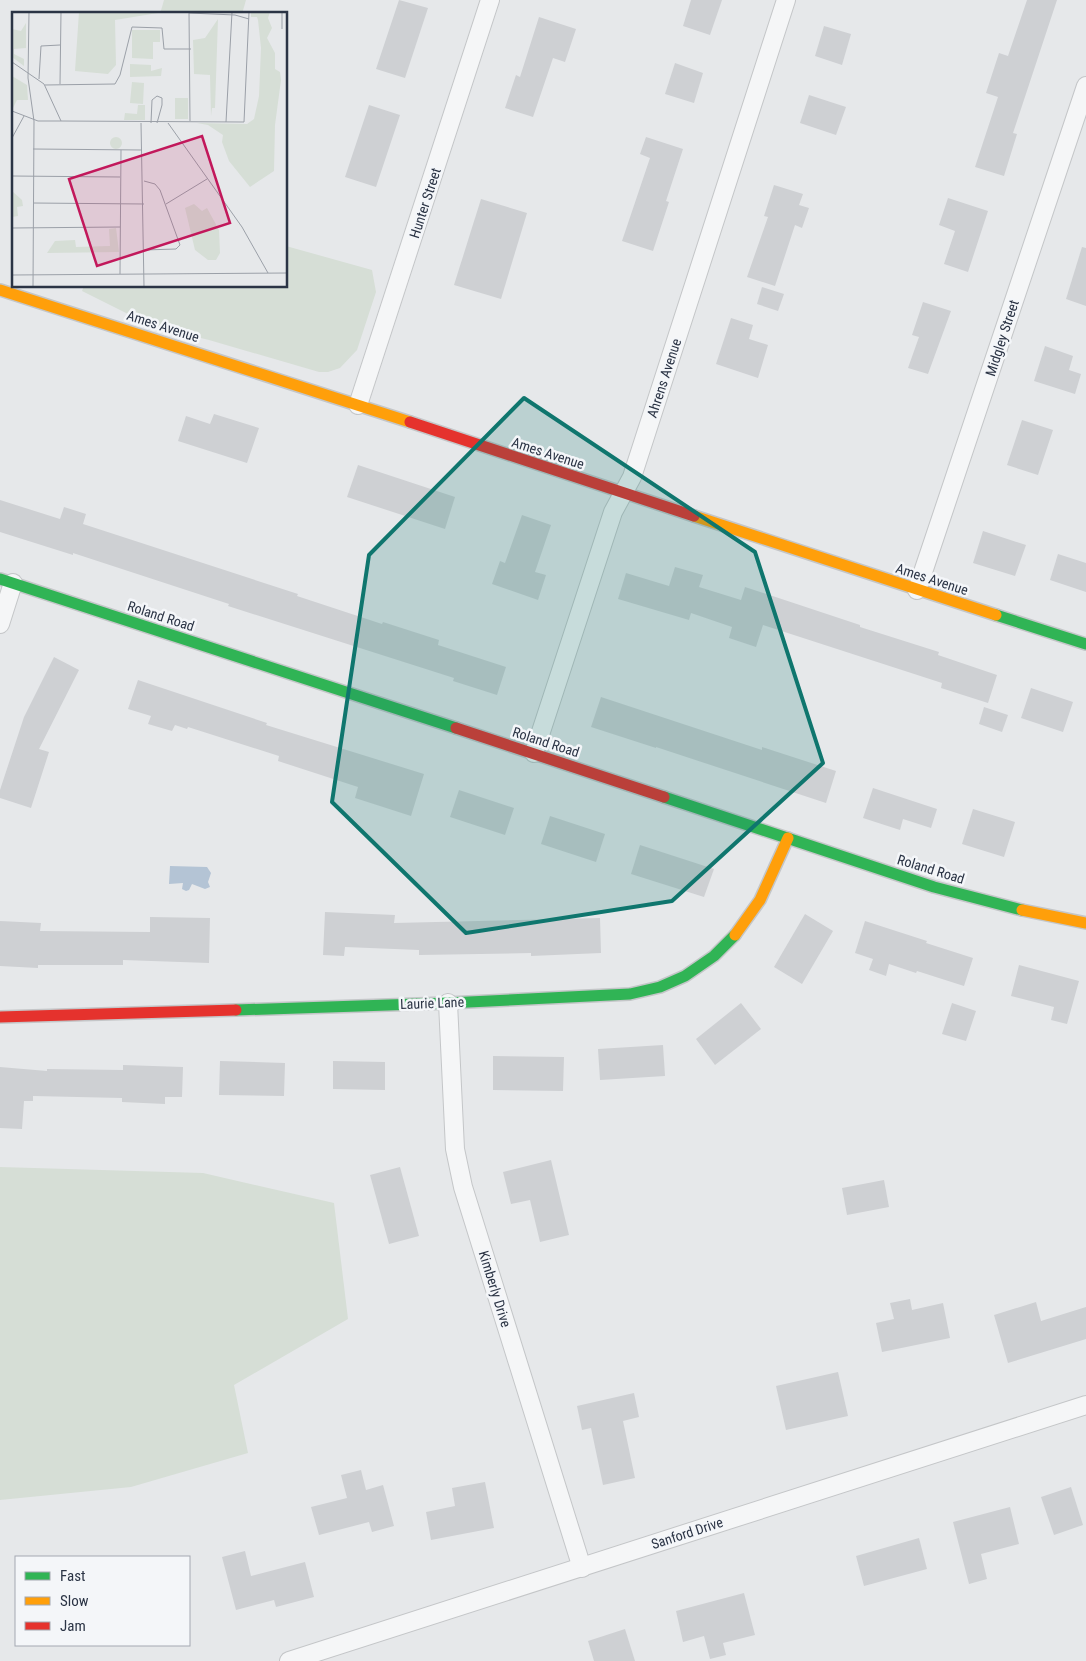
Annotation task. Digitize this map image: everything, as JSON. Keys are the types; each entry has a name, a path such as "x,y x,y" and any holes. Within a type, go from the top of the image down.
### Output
{"street":[{"name":"Hunter Street","path":"358,405 490,0"},
{"name":"Ahrens Avenue","path":"534,753 613,512 632,477 786,0"},
{"name":"Midgley Street","path":"918,590 1086,86"},
{"name":"Ames Avenue","path":"0,290 358,405 1086,644"},
{"name":"Roland Road","path":"7,581 534,753 934,887 1000,905 1086,923"},
{"path":"0,624 7,581"},
{"name":"Laurie Lane","path":"0,1017 448,1003 630,994 660,987 685,976 714,956 739,931 760,900 788,838"},
{"name":"Kimberly Drive","path":"448,1003 455,1149 463,1187 582,1568"},
{"name":"Sanford Drive","path":"289,1661 1086,1405"}],"highlighted area":[{"path":"524,398 755,552 823,763 672,901 466,933 332,802 369,555"}],"shaded area":[{"path":"164,0 246,0 243,12 161,12"},
{"path":"288,247 372,270 376,292 357,350 340,368 328,372 319,372 209,340 152,326 82,291 83,288 288,288"},
{"path":"0,1167 203,1173 334,1203 348,1319 234,1385 248,1453 131,1487 0,1500"}],"water":[{"path":"170,866 207,867 211,873 208,882 210,887 205,889 192,884 189,890 186,891 182,889 183,883 169,884"}],"building":[{"path":"399,0 428,8 405,78 376,69"},
{"path":"691,0 722,0 710,35 683,26"},
{"path":"1027,0 1057,0 1013,133 1017,134 1004,176 975,167 998,97 986,93 999,53 1008,56"},
{"path":"539,17 576,29 565,62 553,58 533,117 505,108 516,75 520,77"},
{"path":"824,26 851,34 842,65 815,56"},
{"path":"675,63 703,73 694,103 665,94"},
{"path":"809,95 846,107 836,135 800,123"},
{"path":"369,105 400,115 376,187 345,177"},
{"path":"646,137 683,149 666,201 669,202 653,251 622,241 650,158 640,154"},
{"path":"774,185 803,194 799,205 809,208 802,228 795,225 775,286 747,277 768,217 764,216"},
{"path":"948,198 988,211 968,272 944,264 955,231 939,225"},
{"path":"481,199 527,213 501,299 454,285"},
{"path":"1082,247 1086,248 1086,306 1066,299"},
{"path":"762,287 784,294 778,311 757,304"},
{"path":"923,302 951,311 928,374 908,368 919,337 912,335"},
{"path":"731,318 753,325 749,339 768,345 758,378 716,364"},
{"path":"1045,346 1073,356 1069,370 1081,374 1075,394 1034,381"},
{"path":"214,414 259,428 247,463 178,441 186,416 210,424"},
{"path":"1022,420 1053,430 1038,475 1007,465"},
{"path":"358,465 455,497 445,529 347,497"},
{"path":"0,500 60,519 64,507 86,514 83,524 298,594 297,596 382,624 383,622 439,640 438,645 506,667 497,695 453,681 454,678 228,606 229,604 73,553 73,555 0,532"},
{"path":"522,515 551,525 535,572 546,575 538,600 492,584 500,561 505,563"},
{"path":"983,531 1026,545 1015,576 973,563"},
{"path":"1058,554 1086,563 1086,592 1050,580"},
{"path":"675,567 703,575 699,587 741,600 745,587 939,652 938,655 997,675 988,703 941,688 942,683 763,625 756,647 729,638 732,627 691,613 689,620 618,599 626,573 669,586"},
{"path":"54,657 79,670 39,749 49,752 31,808 0,798 0,790 24,717"},
{"path":"138,680 267,723 266,725 424,774 411,816 355,798 358,787 278,761 279,756 188,727 187,729 175,725 172,731 148,724 151,716 128,709"},
{"path":"1031,688 1073,702 1063,732 1021,718"},
{"path":"601,697 762,750 762,747 836,771 826,803 591,727"},
{"path":"984,707 1008,715 1002,732 979,724"},
{"path":"873,788 937,809 931,828 903,819 900,830 863,818"},
{"path":"459,790 514,808 505,835 450,817"},
{"path":"973,809 1015,822 1004,857 962,844"},
{"path":"550,816 605,834 596,862 541,844"},
{"path":"640,845 714,869 704,897 631,874"},
{"path":"325,912 395,915 394,923 600,918 601,953 531,956 531,953 419,955 419,950 345,947 344,956 323,955"},
{"path":"805,914 833,931 802,984 774,967"},
{"path":"150,917 210,918 209,963 123,960 123,965 38,965 38,968 0,966 0,921 41,923 40,931 150,932"},
{"path":"865,921 973,958 964,986 889,964 886,976 869,970 873,959 855,953"},
{"path":"1019,965 1079,981 1067,1024 1051,1020 1054,1007 1011,996"},
{"path":"741,1003 761,1029 715,1065 696,1039"},
{"path":"952,1003 976,1011 966,1041 942,1034"},
{"path":"663,1045 665,1076 600,1080 598,1049"},
{"path":"493,1056 564,1057 563,1091 493,1090"},
{"path":"220,1061 285,1063 284,1096 219,1095"},
{"path":"333,1061 385,1062 385,1090 333,1089"},
{"path":"123,1065 183,1067 182,1097 165,1097 165,1104 122,1102 122,1098 33,1096 33,1101 24,1101 22,1129 0,1128 0,1067 47,1071 47,1069 123,1070"},
{"path":"551,1160 569,1235 540,1242 530,1200 511,1204 503,1172"},
{"path":"400,1167 419,1236 389,1244 370,1175"},
{"path":"884,1180 889,1207 847,1215 842,1188"},
{"path":"910,1299 912,1310 943,1303 950,1338 882,1352 876,1323 894,1319 890,1303"},
{"path":"1036,1302 1041,1321 1086,1307 1086,1339 1008,1363 994,1315"},
{"path":"838,1372 848,1416 786,1430 776,1386"},
{"path":"634,1393 639,1417 623,1421 635,1478 603,1485 591,1428 582,1430 577,1406"},
{"path":"361,1470 366,1490 383,1485 394,1526 372,1532 369,1522 319,1535 311,1507 347,1498 341,1475"},
{"path":"485,1482 494,1528 431,1540 426,1512 455,1506 452,1488"},
{"path":"1071,1487 1083,1525 1054,1535 1041,1497"},
{"path":"1010,1507 1019,1544 981,1554 987,1579 969,1584 953,1522"},
{"path":"919,1538 927,1569 864,1586 856,1556"},
{"path":"245,1551 251,1576 305,1562 314,1597 276,1607 274,1600 236,1610 222,1557"},
{"path":"744,1593 755,1635 723,1643 726,1655 710,1659 704,1636 683,1642 676,1611"},
{"path":"625,1629 635,1661 594,1661 588,1641"}],"traffic: fast":[{"path":"0,579 456,728"},
{"path":"996,615 1086,644"},
{"path":"664,797 934,887 1022,910"},
{"path":"236,1010 448,1003 630,994 660,987 685,976 714,956 735,935"}],"traffic: slow":[{"path":"0,290 410,422"},
{"path":"694,516 996,615"},
{"path":"735,935 760,900 788,838"},
{"path":"1022,910 1086,923"}],"traffic: jam":[{"path":"410,422 694,516"},
{"path":"456,728 664,797"},
{"path":"0,1017 236,1010"}]}
